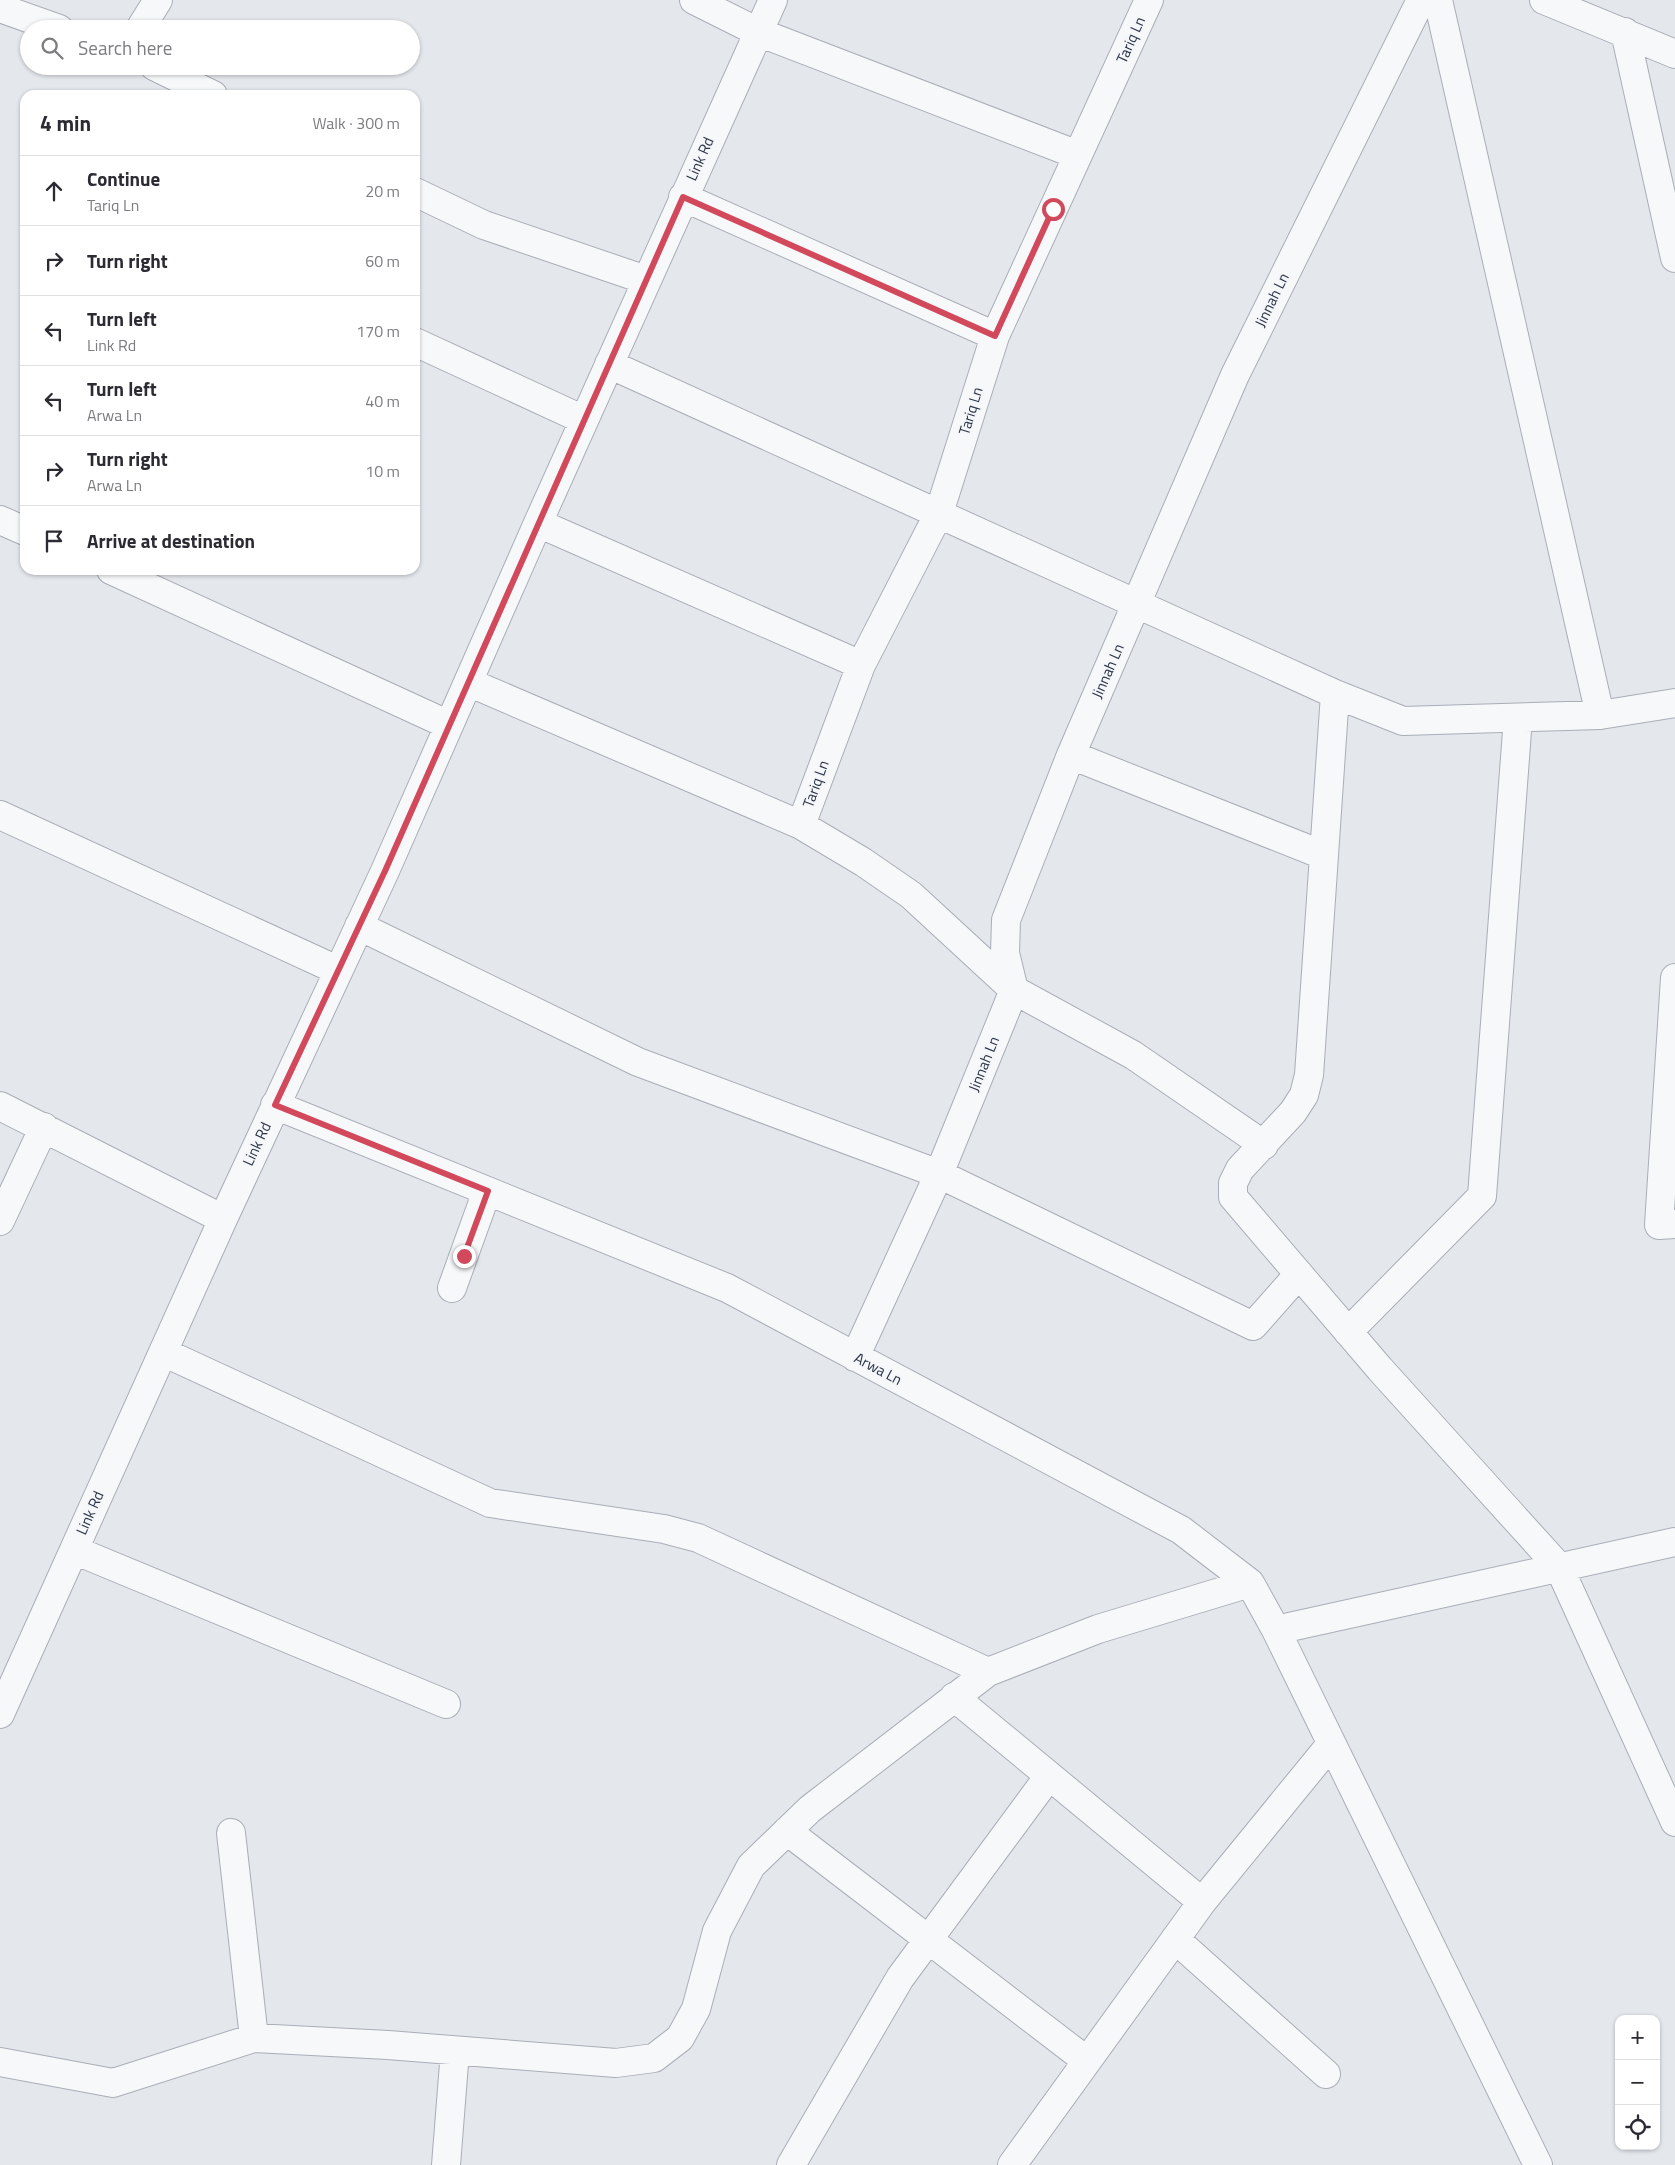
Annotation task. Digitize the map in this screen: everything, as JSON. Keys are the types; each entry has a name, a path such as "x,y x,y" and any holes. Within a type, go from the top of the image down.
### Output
{"street":[{"path":"146,20 158,0"},
{"path":"694,0 758,32 1078,155"},
{"name":"Link Rd","path":"0,1714 223,1219 359,926 683,197 773,0"},
{"name":"Tariq Ln","path":"801,825 861,665 939,513 995,336 1149,0"},
{"name":"Jinnah Ln","path":"855,1357 939,1174 1014,990 1005,953 1006,920 1071,755 1235,375 1420,0"},
{"path":"1438,0 1600,715"},
{"path":"1544,0 1675,54"},
{"path":"0,8 34,20"},
{"path":"1625,32 1675,258"},
{"path":"172,75 203,90"},
{"path":"420,194 484,226 646,280"},
{"path":"683,197 995,336"},
{"path":"420,344 584,420"},
{"path":"609,364 1137,605 1335,694 1403,721 1600,715 1675,702"},
{"path":"0,520 20,529"},
{"path":"538,523 861,665"},
{"path":"122,575 449,725"},
{"path":"468,682 801,825 863,862 911,895 1014,990 1133,1055 1264,1145"},
{"path":"1335,694 1309,1075 1304,1095 1293,1112 1240,1169 1233,1183 1233,1198 1348,1332 1559,1567 1675,1822"},
{"path":"1348,1332 1482,1196 1518,718"},
{"path":"1071,755 1323,855"},
{"path":"0,815 337,970"},
{"path":"359,926 638,1062 939,1174 1253,1326 1299,1274"},
{"path":"1675,978 1659,1225 1675,1224"},
{"name":"Arwa Ln","path":"275,1105 726,1288 1181,1530 1250,1582"},
{"path":"0,1106 223,1219"},
{"path":"0,1221 44,1127"},
{"path":"452,1288 488,1191"},
{"path":"163,1352 490,1502 664,1529 698,1538 988,1672"},
{"path":"1276,1630 1675,1542"},
{"path":"74,1550 446,1704"},
{"path":"0,2062 113,2083 254,2038 455,2050 616,2063 654,2058 680,2038 696,2009 717,1931 751,1866 810,1810 988,1672 1098,1630 1250,1582 1276,1630 1538,2165"},
{"path":"954,1697 1202,1902"},
{"path":"1012,2165 1202,1902 1331,1744"},
{"path":"791,2165 900,1978 1049,1776"},
{"path":"787,1832 1087,2061"},
{"path":"230,1833 254,2038"},
{"path":"1175,1938 1326,2074"},
{"path":"446,2165 455,2050"}],"route":[{"path":"464,1256 488,1191 275,1105 385,871 683,197 995,336 1053,209"}]}
